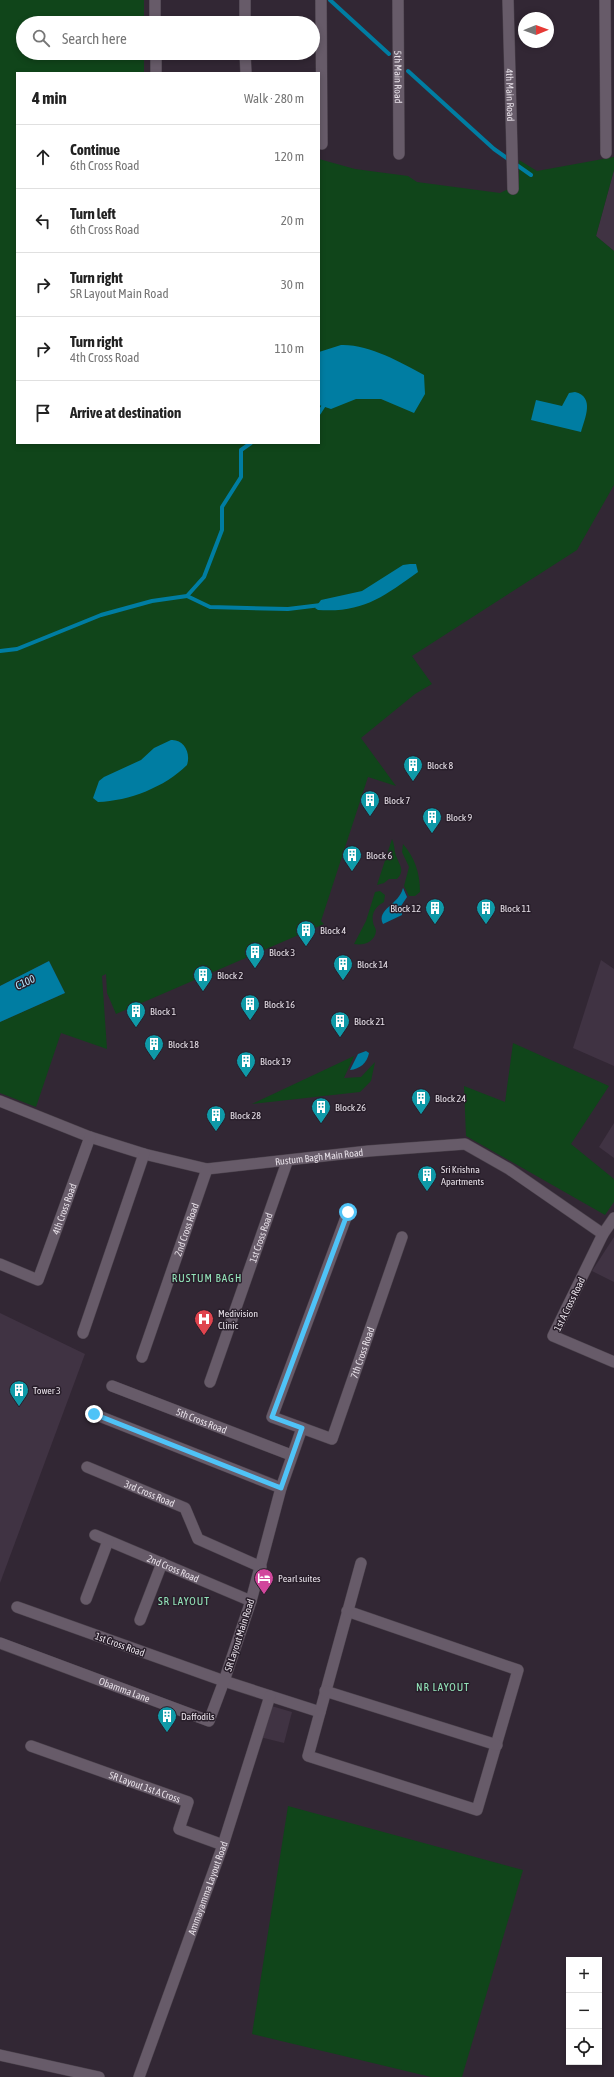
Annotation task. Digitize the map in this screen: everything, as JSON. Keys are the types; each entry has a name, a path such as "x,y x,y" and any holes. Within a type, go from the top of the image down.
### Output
{"street":[{"path":"155,0 155,16"},
{"path":"245,0 245,16"},
{"path":"321,0 322,144"},
{"name":"5th Main Road","path":"398,0 399,154"},
{"name":"4th Main Road","path":"508,0 513,189"},
{"path":"605,0 606,154"},
{"path":"156,60 156,72"},
{"path":"246,60 246,72"},
{"name":"Rustum Bagh Main Road","path":"0,1101 90,1137 144,1154 207,1169 287,1162 369,1151 465,1144 509,1169 603,1234"},
{"name":"4th Cross Road","path":"0,1264 38,1280 90,1137"},
{"path":"83,1333 144,1154"},
{"name":"1st Cross Road","path":"210,1382 287,1162"},
{"name":"2nd Cross Road","path":"142,1358 207,1169"},
{"path":"302,1428 272,1417 348,1212"},
{"path":"603,1234 614,1218"},
{"name":"1st A Cross Road","path":"603,1234 553,1336 614,1362"},
{"name":"7th Cross Road","path":"302,1428 332,1439 402,1236"},
{"name":"5th Cross Road","path":"112,1386 291,1454"},
{"path":"94,1414 281,1488"},
{"name":"SR Layout Main Road","path":"302,1428 291,1454 251,1601 224,1682 320,1712"},
{"name":"3rd Cross Road","path":"87,1466 185,1508 198,1539 260,1567"},
{"name":"2nd Cross Road","path":"95,1535 251,1601"},
{"path":"86,1599 108,1540"},
{"path":"140,1620 162,1563"},
{"path":"347,1611 518,1670 477,1810 308,1756 325,1691 347,1611 361,1563"},
{"name":"1st Cross Road","path":"16,1607 224,1682"},
{"name":"Obamma Lane","path":"0,1643 209,1721 224,1682"},
{"path":"325,1691 497,1745"},
{"name":"Ammayamma Layout Road","path":"139,2077 223,1845 270,1696"},
{"name":"SR Layout 1st A Cross","path":"31,1746 188,1802 179,1829 223,1845"},
{"path":"0,2055 99,2077"}],"shaded area":[{"path":"614,170 614,251 596,236"},
{"path":"601,960 614,969 614,1066 573,1048"},
{"path":"614,1123 614,1158 599,1147"},
{"path":"614,1237 614,1282 592,1271"},
{"path":"0,1313 85,1354 0,1583"},
{"path":"268,1705 292,1712 284,1743 260,1737"}],"green space":[{"path":"0,0 144,0 144,16 16,16 16,60 144,60 144,72 16,72 16,444 320,444 320,159 355,169 408,176 417,182 500,193 519,184 519,160 537,171 614,157 614,170 596,236 614,251 614,485 577,550 412,656 432,684 415,694 361,738 396,786 368,777 321,921 324,924 116,1014 107,993 106,974 102,976 107,1049 61,1033 36,1107 0,1093 0,1022 65,993 49,961 0,986"},
{"path":"392,839 396,856 401,868 401,873 397,879 389,879 384,883 377,885"},
{"path":"403,844 414,860 418,872 420,892 415,896 409,896 404,886 409,867 402,852"},
{"path":"380,891 385,895 384,902 376,908 373,913 373,923 376,930 375,935 365,944 354,944 366,921 375,892"},
{"path":"513,1043 609,1086 571,1144 614,1179 614,1202 605,1215 466,1136 464,1086 505,1102"},
{"path":"354,1056 344,1078 361,1077 375,1062 371,1081 360,1092 252,1104"},
{"path":"288,1806 523,1870 462,2077 431,2077 252,2034"}],"water":[{"path":"341,345 352,345 384,355 424,375 425,394 414,413 381,399 356,399 331,409 320,405 320,352"},
{"path":"575,392 585,398 587,403 586,415 581,432 531,420 536,400 562,406 569,393"},
{"path":"416,564 418,572 372,602 348,609 318,610 315,608 321,600 362,591 403,565"},
{"path":"171,740 176,740 183,744 188,756 187,765 178,773 157,786 134,796 98,802 93,798 99,781 104,777 141,760 154,748"},
{"path":"403,888 407,897 401,906 402,915 383,924 382,919 385,910 397,899"},
{"name":"C100","path":"49,961 65,993 0,1022 0,986"},
{"path":"366,1051 369,1053 365,1063 360,1067 350,1070 358,1054"}],"waterway":[{"path":"330,0 389,54"},
{"path":"408,71 494,149 531,175"},
{"path":"320,411 326,402"},
{"path":"0,651 17,649 101,615 152,601 187,596 204,577 222,530 222,507 241,477 241,450 250,444"},
{"path":"187,596 210,607 288,609 321,605"}],"place":[{"name":"Block 8","path":"413,782"},
{"name":"Block 7","path":"370,817"},
{"name":"Block 9","path":"432,834"},
{"name":"Block 6","path":"352,872"},
{"name":"Block 12","path":"435,925"},
{"name":"Block 11","path":"486,925"},
{"name":"Block 4","path":"306,947"},
{"name":"Block 3","path":"255,969"},
{"name":"Block 14","path":"343,981"},
{"name":"Block 2","path":"203,992"},
{"name":"Block 16","path":"250,1021"},
{"name":"Block 1","path":"136,1028"},
{"name":"Block 21","path":"340,1038"},
{"name":"Block 18","path":"154,1061"},
{"name":"Block 19","path":"246,1078"},
{"name":"Block 24","path":"421,1115"},
{"name":"Block 26","path":"321,1124"},
{"name":"Block 28","path":"216,1132"},
{"name":"Sri Krishna Apartments","path":"427,1192"},
{"name":"Medivision Clinic","path":"204,1336"},
{"name":"Tower 3","path":"19,1407"},
{"name":"Pearl suites","path":"264,1595"},
{"name":"Daffodils","path":"167,1733"}],"district":[{"name":"RUSTUM BAGH","path":"207,1278"},
{"name":"SR LAYOUT","path":"184,1601"},
{"name":"NR LAYOUT","path":"443,1687"}],"route":[{"path":"94,1414 281,1488 291,1454 302,1428 272,1417 348,1212"}]}
